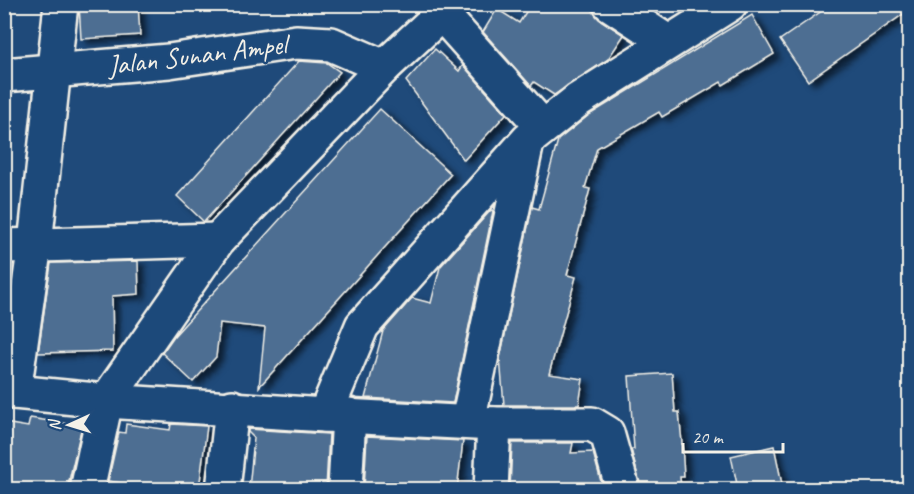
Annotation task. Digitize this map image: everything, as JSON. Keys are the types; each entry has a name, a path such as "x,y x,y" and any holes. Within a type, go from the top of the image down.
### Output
{"street":[{"path":"61,4 56,70 20,245 9,392 106,401 337,415 599,427 607,433 623,489"},
{"path":"610,4 668,42"},
{"path":"345,489 337,415 362,326 535,133 578,100 730,4"},
{"path":"87,489 106,401 218,240 384,67 447,9 535,133 481,422 491,489"},
{"name":"Jalan Sunan Ampel","path":"4,75 169,61 296,42 331,44 384,67"},
{"path":"20,245 218,240"},
{"path":"223,489 232,407"}],"building":[{"path":"79,4 138,4 140,35 81,39"},
{"path":"531,4 592,4 599,19 624,35 608,59 554,95 534,82 531,86 483,32 497,9 519,23"},
{"path":"832,4 909,4 909,10 808,81 780,40"},
{"path":"752,15 774,54 723,85 721,82 662,117 659,112 597,148 585,188 590,189 567,275 576,277 549,374 583,379 579,405 504,405 500,358 532,207 539,209 558,140 589,115"},
{"path":"435,49 459,71 463,65 506,114 464,160 406,81"},
{"path":"299,61 327,63 340,72 204,222 177,196"},
{"path":"380,109 451,174 259,387 265,328 220,323 216,357 193,382 162,353 174,336"},
{"path":"491,210 493,211 453,403 365,398 383,331 412,298 431,303 440,267"},
{"path":"138,261 139,294 112,296 113,351 38,353 51,263"},
{"path":"4,273 12,273 7,307 4,307"},
{"path":"672,373 675,412 679,412 682,443 684,477 680,477 681,489 641,489 631,449 634,449 629,376"},
{"path":"30,418 82,426 67,489 4,489 4,423 28,427"},
{"path":"126,424 170,430 171,424 207,426 199,489 163,489 108,481 119,432 125,433"},
{"path":"248,429 329,434 326,489 249,489 254,438"},
{"path":"367,436 463,441 457,489 364,489"},
{"path":"512,443 573,443 571,453 593,452 603,489 510,489"},
{"path":"774,446 783,489 738,489 731,456"}]}
